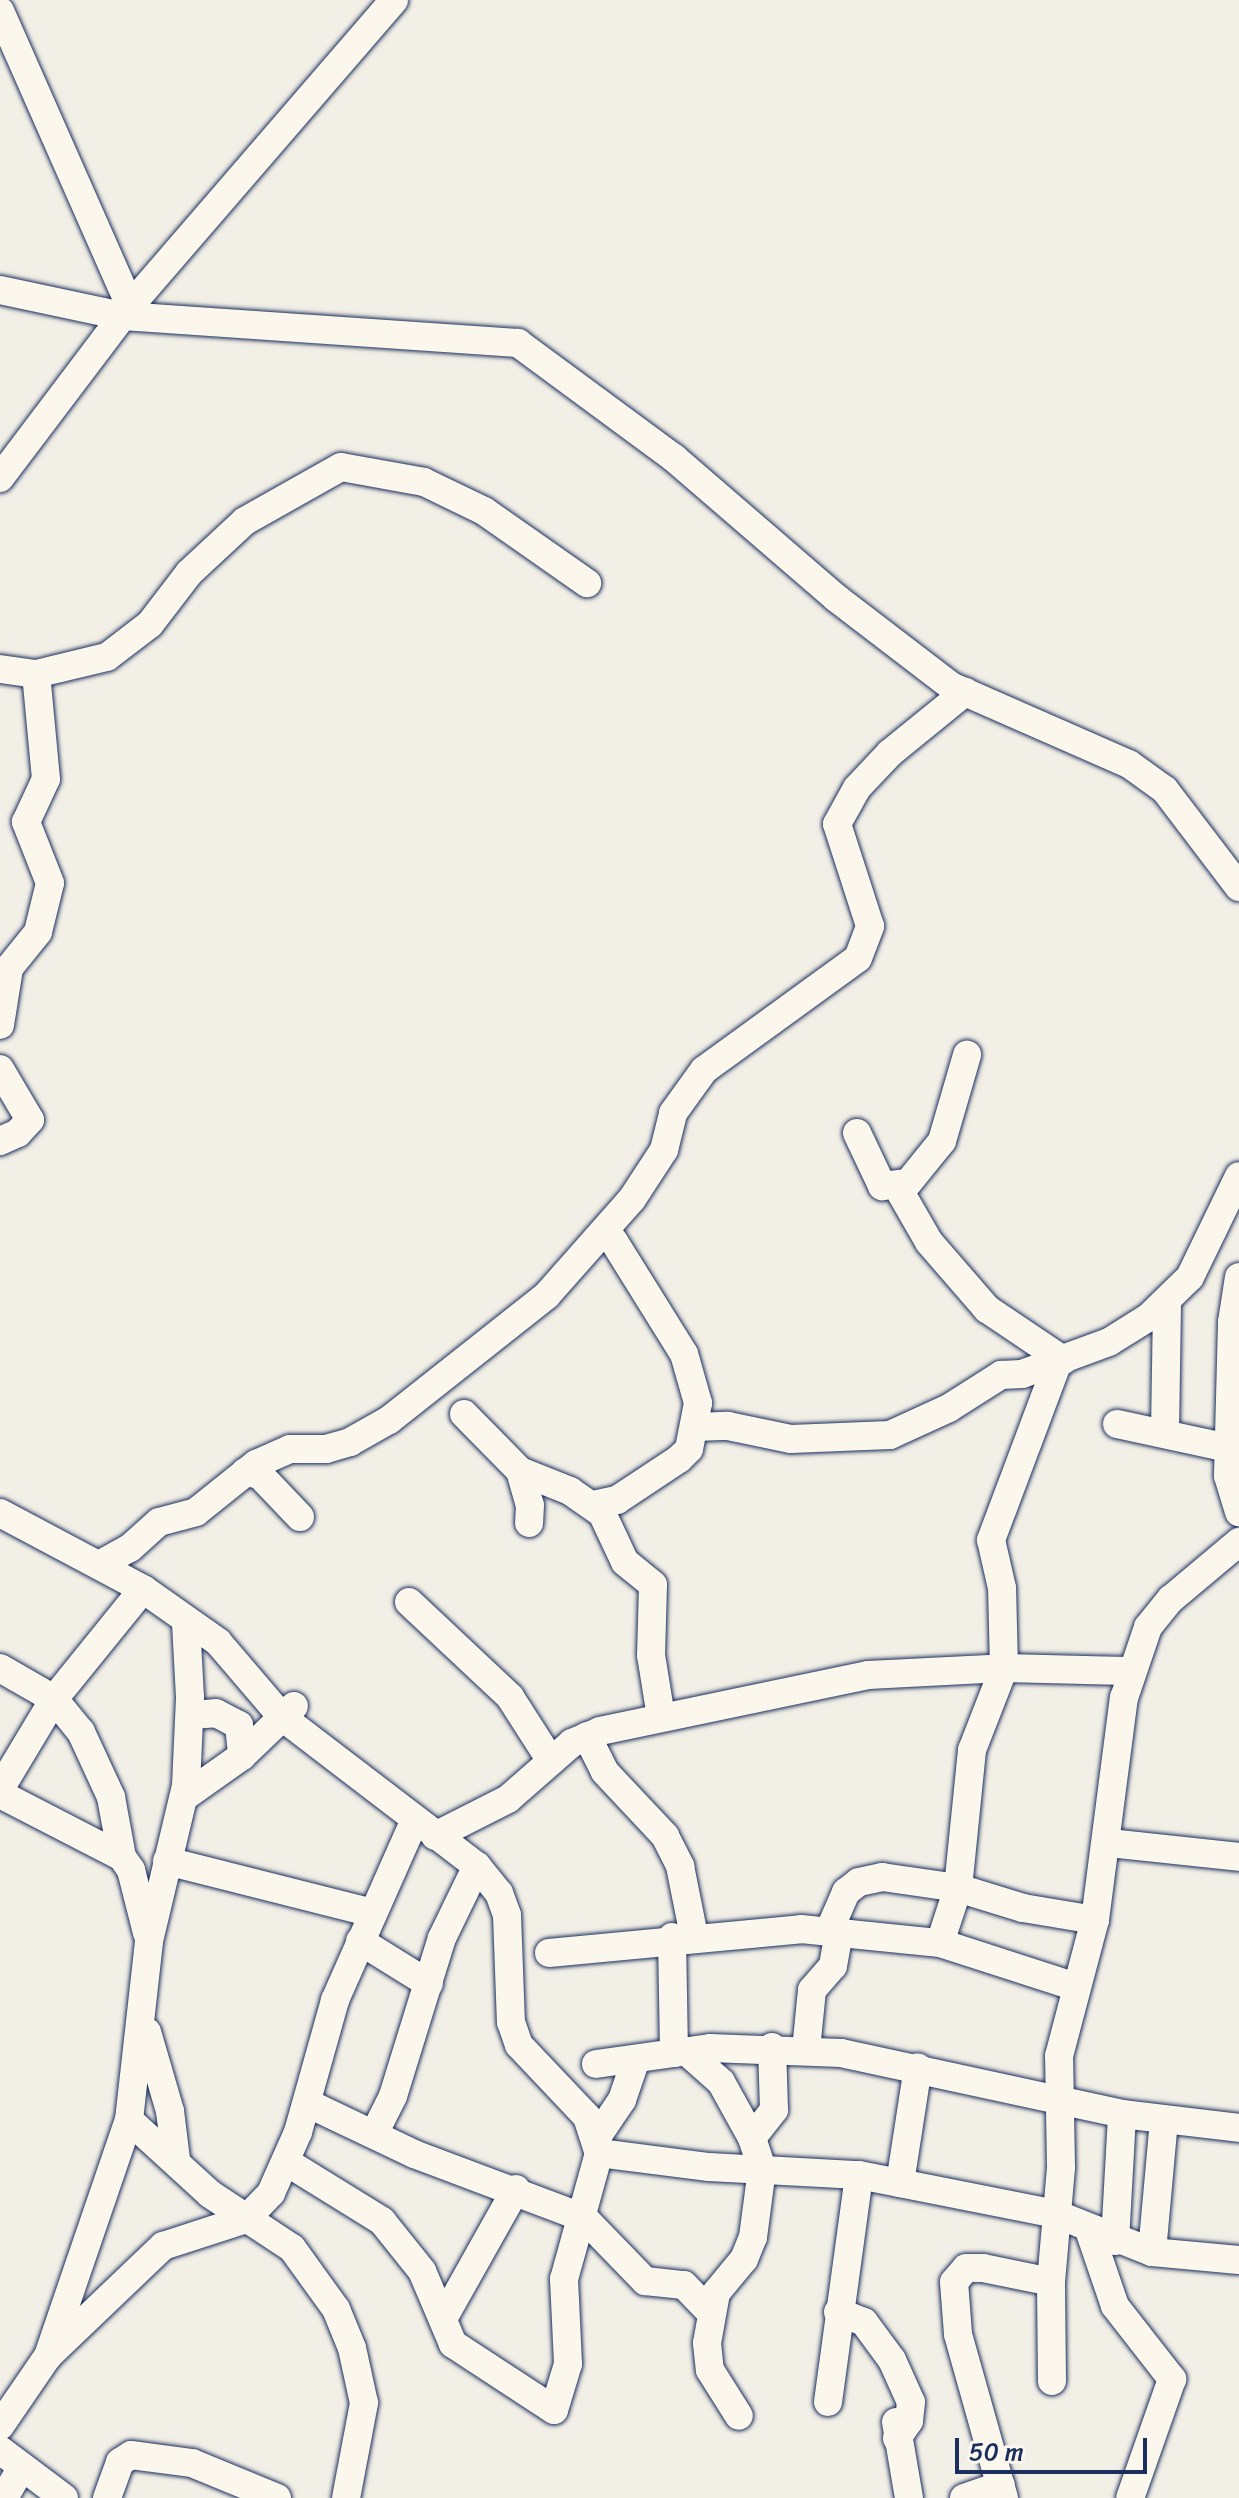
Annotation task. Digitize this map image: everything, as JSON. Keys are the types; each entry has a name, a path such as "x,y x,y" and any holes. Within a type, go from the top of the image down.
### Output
{"street":[{"path":"0,478 126,311 394,0"},
{"path":"0,11 126,311"},
{"path":"0,290 126,311 518,343 674,458 836,598 965,692 1129,764 1165,790 1239,887"},
{"path":"0,669 36,674 107,657 150,624 189,573 245,521 341,467 424,482 484,511 587,583"},
{"path":"0,1025 7,963 38,932 50,883 26,822 46,779 36,674"},
{"path":"99,1565 130,1548 159,1522 196,1512 254,1470 290,1449 326,1449 350,1442 389,1420 547,1295 632,1199 664,1150 673,1113 704,1070 858,958 870,926 837,824 857,788 890,753 965,692"},
{"path":"857,1133 874,1177 882,1186 898,1188 936,1154 967,1055"},
{"path":"0,1069 30,1120 18,1133 0,1141"},
{"path":"695,1427 728,1426 791,1439 890,1435 949,1408 1001,1375 1061,1361 1109,1342 1167,1303 1202,1257 1239,1176"},
{"path":"898,1188 929,1242 987,1309 1061,1361"},
{"path":"593,1505 617,1500 679,1459 689,1449 698,1403 693,1371 613,1240"},
{"path":"1239,1277 1232,1322 1228,1448 1228,1476 1239,1512"},
{"path":"1165,1432 1167,1303"},
{"path":"1109,1342 1145,1341 1166,1364"},
{"path":"940,1943 958,1888 972,1750 1004,1668 1002,1588 991,1540 1061,1361"},
{"path":"464,1414 520,1471 593,1505 609,1521 625,1562 653,1585 651,1655 661,1717"},
{"path":"1117,1424 1228,1448"},
{"path":"254,1470 300,1517"},
{"path":"520,1471 530,1505 529,1523"},
{"path":"0,1513 143,1589 218,1642 289,1711 425,1829 477,1866 499,1893 507,1915 511,2022 519,2045 587,2117 598,2145"},
{"path":"1052,2381 1051,2282 1056,2214 1059,2056 1095,1920 1109,1843 1115,1744 1130,1671 1148,1627 1164,1608 1239,1542"},
{"path":"122,1857 0,1791 54,1699 143,1589"},
{"path":"409,1602 510,1697 551,1761"},
{"path":"48,2356 129,2120 149,1941 184,1797 199,1713 190,1686 186,1622"},
{"path":"0,1668 54,1699 99,1763 120,1829 122,1857 137,1890 149,1941"},
{"path":"0,2426 48,2356 163,2246 246,2219 288,2163 323,2036 360,1941 372,1913 425,1829 508,1799 551,1761 587,1736 661,1717 857,1677 1004,1668 1130,1671"},
{"path":"184,1797 242,1756 289,1711"},
{"path":"199,1713 239,1725 242,1756"},
{"path":"587,1736 605,1772 665,1836 680,1866 690,2051 721,2082 752,2138 762,2169 753,2237 744,2259 722,2280 711,2313 710,2370 739,2416"},
{"path":"1109,1843 1239,1857"},
{"path":"137,1890 168,1856"},
{"path":"168,1856 372,1913"},
{"path":"374,2134 393,2096 442,1938 477,1866"},
{"path":"806,2050 812,1990 833,1966 834,1932 846,1892 859,1882 882,1877 958,1888 1010,1905 1095,1920"},
{"path":"549,1953 683,1936 834,1932 940,1943 1076,1987"},
{"path":"360,1941 429,1984"},
{"path":"142,2017 170,2111 176,2159"},
{"path":"752,2138 774,2110 772,2047"},
{"path":"596,2064 690,2051 772,2047 806,2050 918,2067 1122,2114 1239,2128"},
{"path":"288,2163 382,2221 422,2271 460,2349 554,2410 568,2364 564,2279 584,2218 598,2145 622,2100 636,2059"},
{"path":"900,2183 918,2067"},
{"path":"307,2103 374,2134 584,2218 645,2281 684,2285 711,2313"},
{"path":"1115,2241 1122,2114"},
{"path":"129,2120 176,2159 210,2194 309,2266 345,2327 364,2403 346,2498"},
{"path":"1152,2252 1164,2121"},
{"path":"598,2145 762,2169 859,2175 1056,2214 1115,2241 1152,2252 1239,2260"},
{"path":"828,2402 859,2175"},
{"path":"443,2319 516,2189"},
{"path":"1089,2230 1115,2306 1172,2379 1130,2498"},
{"path":"964,2498 1002,2492 961,2347 954,2282 966,2268 983,2268 1051,2282"},
{"path":"838,2312 864,2322 892,2360 911,2402 909,2421 897,2438"},
{"path":"894,2401 897,2438 909,2498"},
{"path":"107,2498 120,2462 131,2455 192,2463 235,2488 277,2498"},
{"path":"4,2498 11,2458 64,2498"}]}
